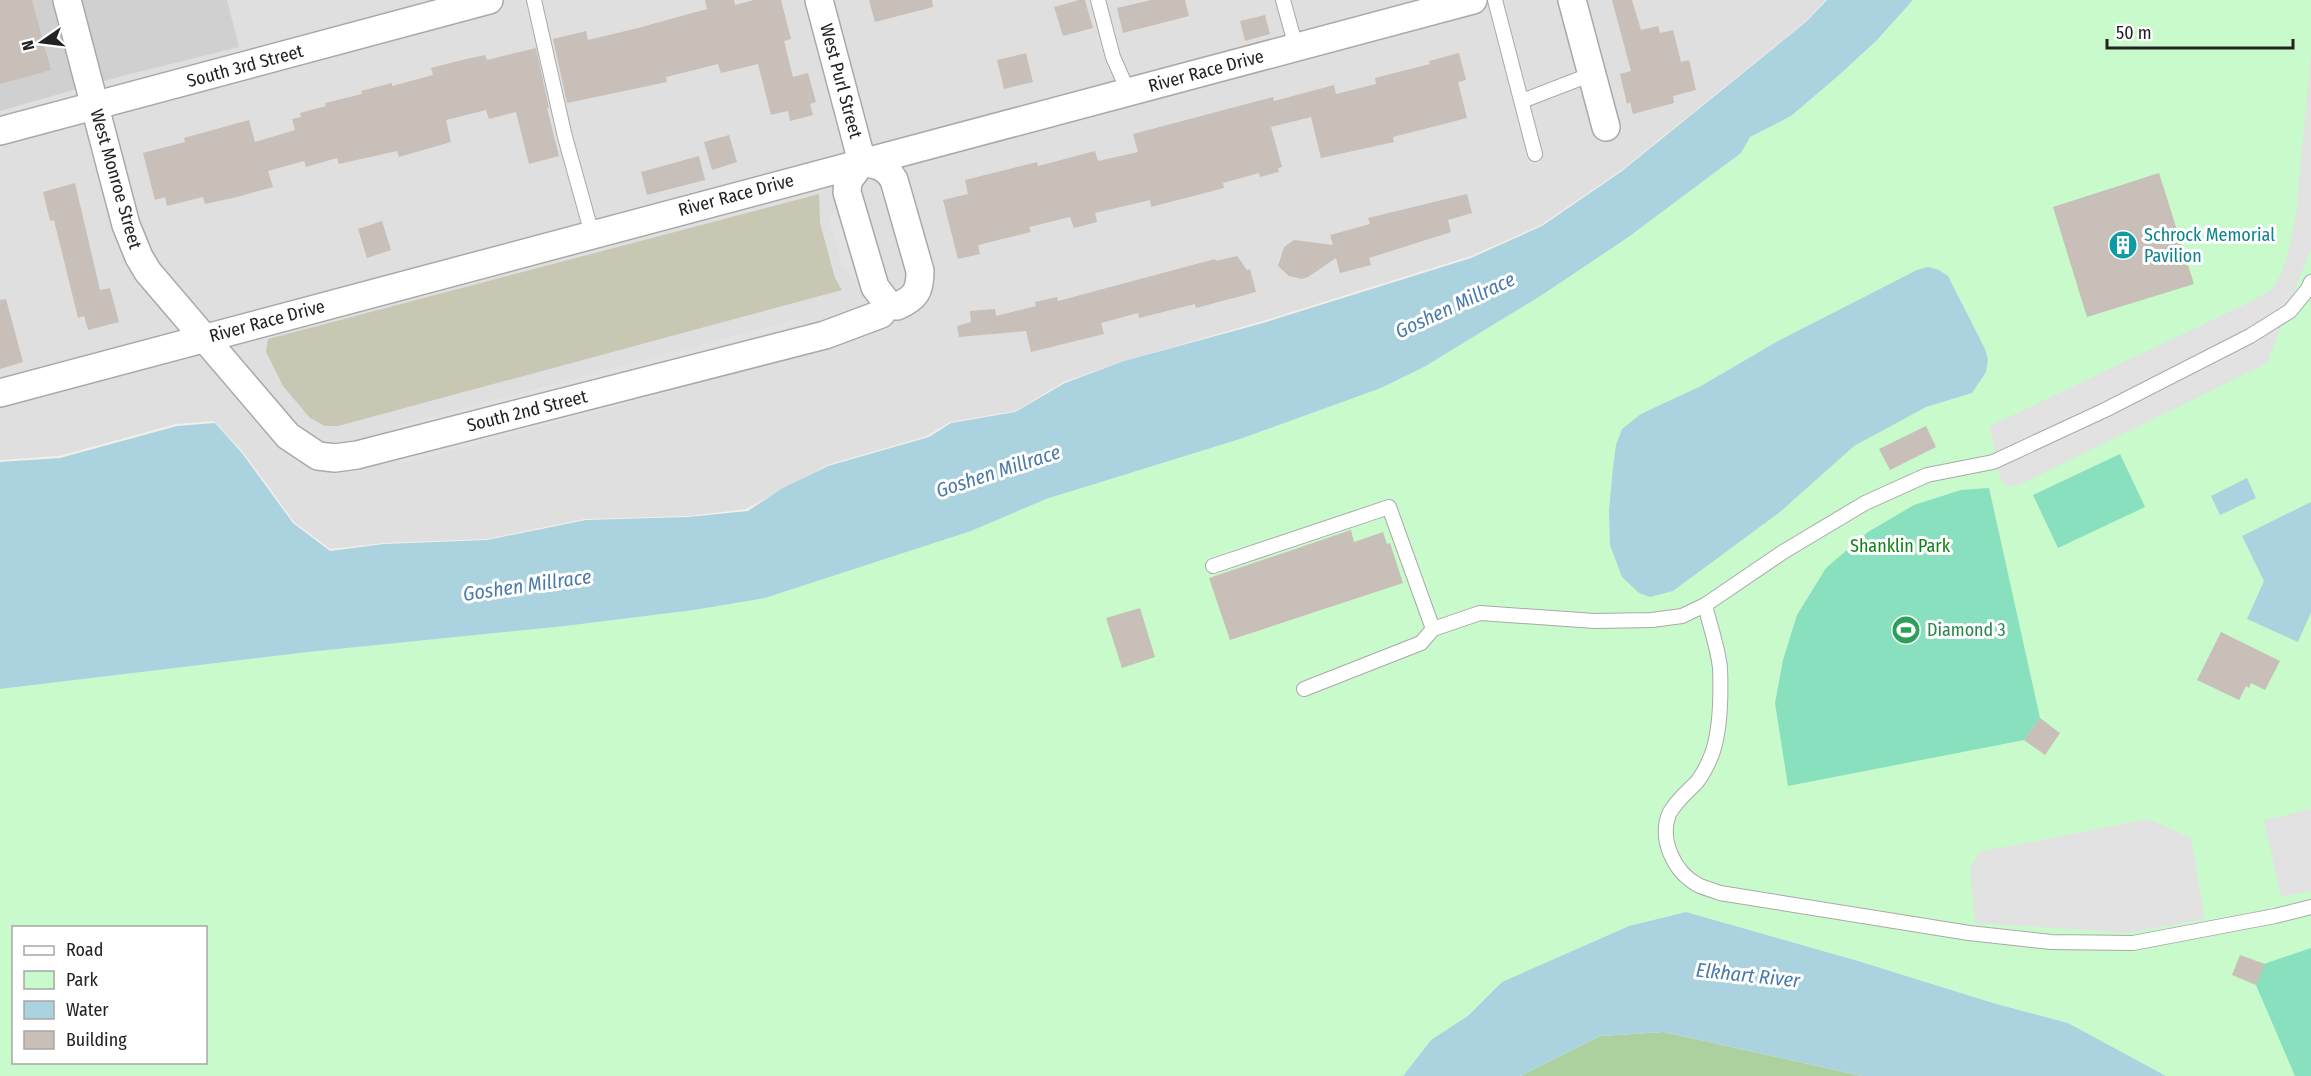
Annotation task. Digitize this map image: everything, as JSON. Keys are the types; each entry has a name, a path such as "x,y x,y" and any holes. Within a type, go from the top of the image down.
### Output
{"street":[{"name":"West Monroe Street","path":"67,0 126,225 139,257 164,293 204,338"},
{"name":"South 3rd Street","path":"0,131 489,0"},
{"name":"West Purl Street","path":"819,0 862,162"},
{"name":"River Race Drive","path":"0,393 1473,0"},
{"path":"1572,0 1606,127"},
{"path":"862,162 848,181 847,192 874,287 888,304"},
{"name":"South 2nd Street","path":"204,338 288,436 318,456 335,458 368,452 825,335 881,314 888,304 897,306 914,295 920,286 920,271 894,180 889,171 880,165 862,162"}],"lane":[{"path":"534,0 565,137 592,234"},
{"path":"1098,0 1113,57 1128,92"},
{"path":"1283,0 1296,47"},
{"path":"1495,0 1535,154"},
{"path":"1522,101 1592,74"},
{"path":"1304,689 1422,643 1433,629 1480,613 1595,621 1652,620 1682,616 1705,605 1783,552 1865,503 1927,476 1994,462 2105,410 2250,336 2290,311 2311,282"},
{"path":"1213,566 1389,507 1433,629"},
{"path":"1705,605 1720,667 1719,718 1713,752 1698,780 1669,814 1666,832 1667,846 1674,860 1697,885 1720,893 1969,933 2051,942 2133,943 2311,907"}],"shaded area":[{"path":"0,0 1826,0 1806,21 1623,169 1541,225 1471,256 1263,321 1124,361 1064,382 1015,411 950,422 927,436 827,465 746,509 689,516 585,519 486,539 384,543 330,549 294,522 243,452 214,421 176,424 59,456 0,460"},
{"path":"0,0 227,0 239,47 122,76 0,111"},
{"path":"2311,53 2311,248 2267,363 2019,485 2005,486 1997,470 1990,426 2252,301 2272,289 2287,257 2296,214"},
{"path":"819,194 820,223 835,278 842,290 338,426 325,426 310,418 283,386 266,352 268,339"},
{"path":"832,213 848,222 867,287 852,278 843,268 829,222"},
{"path":"800,318 802,324 393,433 392,427"},
{"path":"830,342 832,348 401,464 399,459"},
{"path":"2311,809 2311,891 2281,897 2264,820"},
{"path":"2148,819 2191,838 2205,919 2128,933 1975,923 1970,869 1979,852"}],"green space":[{"name":"Shanklin Park","path":"1913,0 2311,0 2311,1076 2166,1076 2068,1023 1686,912 1629,926 1502,982 1469,1015 1431,1040 1403,1076 0,1076 0,689 308,652 565,626 694,610 765,598 971,531 1046,499 1240,439 1381,388 1424,367 1542,295 1627,238 1741,153 1750,137 1791,116 1877,40"},
{"path":"2120,454 2145,507 2058,548 2033,495"},
{"name":"Diamond 3","path":"1989,488 2040,718 2024,740 1788,786 1775,703 1783,660 1797,615 1826,568 1868,532 1914,505 1961,490"},
{"path":"2311,948 2311,1076 2295,1076 2256,985 2264,964"},
{"path":"1664,1032 1862,1076 1520,1076 1600,1036"}],"water":[{"name":"Goshen Millrace","path":"1827,0 1913,0 1877,40 1791,116 1750,137 1741,153 1627,238 1542,295 1424,367 1381,388 1240,439 1046,499 971,531 765,598 694,610 565,626 308,652 0,689 0,462 60,458 177,426 215,423 242,453 293,523 330,551 384,544 487,540 586,520 688,517 748,511 781,489 828,466 929,437 951,423 1015,412 1065,383 1124,361 1263,323 1471,258 1542,226 1622,171 1807,21"},
{"path":"1928,267 1948,276 1985,349 1988,360 1986,372 1972,393 1926,407 1854,446 1780,512 1673,591 1650,597 1639,593 1622,577 1610,545 1609,511 1613,467 1616,445 1622,429 1641,414 1701,386 1778,341 1917,270"},
{"path":"2247,478 2256,498 2220,515 2211,496"},
{"path":"2311,502 2311,612 2298,642 2247,619 2264,581 2242,536"},
{"name":"Elkhart River","path":"1686,912 2068,1023 2166,1076 1862,1076 1664,1032 1600,1036 1520,1076 1403,1076 1431,1040 1469,1015 1502,982 1629,926"}],"building":[{"path":"0,0 32,0 51,70 0,84"},
{"path":"705,0 734,0 735,5 754,0 781,0 791,39 784,41 793,77 808,73 816,102 810,104 813,115 790,121 788,111 771,115 758,64 721,73 718,64 666,77 667,82 567,103 553,39 586,31 588,40 638,28 707,9"},
{"path":"869,0 932,0 933,7 875,22"},
{"path":"1085,0 1093,28 1063,36 1054,7"},
{"path":"1151,0 1185,0 1189,16 1123,33 1117,8"},
{"path":"1612,0 1632,0 1641,30 1658,26 1660,33 1673,30 1681,62 1689,60 1696,90 1673,96 1674,103 1633,114 1630,102 1627,104 1620,74 1631,71"},
{"path":"1265,15 1270,34 1245,41 1240,21"},
{"path":"536,48 559,156 529,164 516,112 489,119 486,110 446,120 451,142 399,157 397,151 339,164 337,158 306,167 304,161 268,171 273,187 205,204 203,197 167,206 165,197 155,200 143,153 185,142 184,138 249,120 255,142 295,130 292,119 301,117 300,113 326,106 325,103 362,94 361,91 392,83 392,86 433,75 431,68 485,55 487,60"},
{"path":"1026,53 1033,82 1004,89 997,60"},
{"path":"1459,53 1466,80 1458,82 1467,118 1393,137 1394,142 1321,158 1311,117 1271,127 1282,167 1278,168 1279,172 1260,177 1259,173 1223,183 1224,188 1151,207 1150,200 1095,213 1097,222 1074,228 1070,217 1029,227 1031,232 978,245 980,254 958,259 943,200 968,194 965,180 1037,162 1038,166 1095,151 1098,161 1138,152 1133,134 1273,97 1274,101 1334,85 1336,94 1376,84 1375,78 1430,64 1429,61"},
{"path":"729,135 737,162 712,170 704,142"},
{"path":"699,156 705,180 647,195 641,172"},
{"name":"Schrock Memorial Pavilion","path":"2159,173 2194,284 2087,317 2053,207"},
{"path":"75,183 100,290 110,288 119,322 88,330 84,316 78,318 54,220 50,221 43,192"},
{"path":"1467,194 1472,213 1448,220 1451,232 1369,258 1371,265 1340,273 1336,258 1302,279 1289,276 1278,266 1284,247 1294,240 1333,245 1330,235 1370,224 1368,218"},
{"path":"382,221 391,250 367,258 358,229"},
{"path":"1237,256 1247,270 1250,269 1256,292 1196,308 1195,304 1139,318 1138,313 1101,323 1104,334 1031,352 1026,331 959,337 957,326 971,322 970,311 995,309 996,316 1036,306 1035,302 1057,297 1058,301 1215,259 1216,261"},
{"path":"6,299 23,362 0,369 0,300"},
{"path":"1926,426 1936,447 1890,470 1879,449"},
{"path":"1351,530 1354,542 1383,532 1387,544 1390,543 1403,583 1230,640 1209,578"},
{"path":"1140,608 1155,657 1122,668 1106,618"},
{"path":"2221,632 2280,661 2265,690 2251,683 2249,688 2246,686 2239,700 2197,680"},
{"path":"2040,718 2060,733 2045,755 2024,740"},
{"path":"2240,955 2265,964 2256,985 2232,975"}],"place":[{"name":"Schrock Memorial Pavilion","path":"2123,245"},
{"name":"Diamond 3","path":"1906,630"}]}
